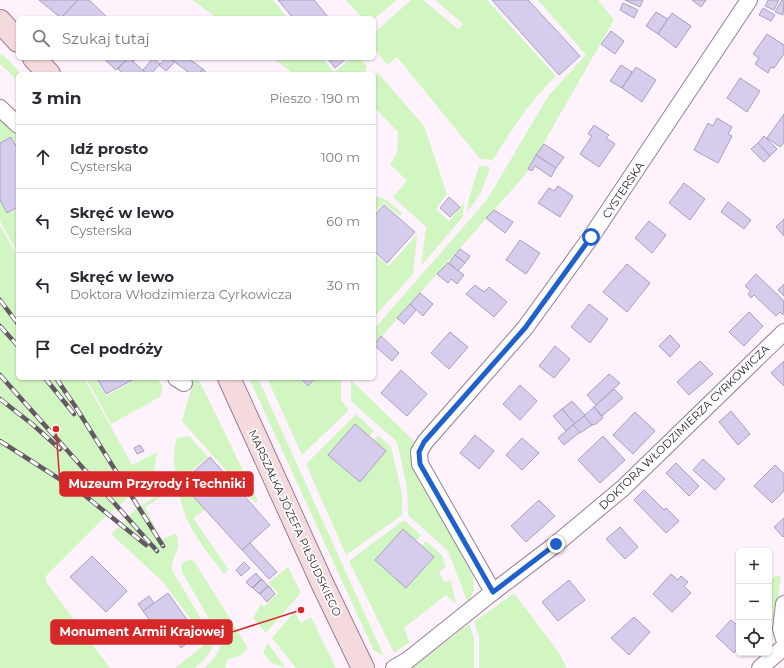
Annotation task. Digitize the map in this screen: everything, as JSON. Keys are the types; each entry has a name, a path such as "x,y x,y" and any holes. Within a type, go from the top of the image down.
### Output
{"street":[{"name":"CYSTERSKA","path":"493,592 420,464 419,452 424,442 525,328 591,237 750,0"},
{"path":"0,21 16,40"},
{"path":"0,28 16,40"},
{"path":"36,60 47,72"},
{"path":"0,108 16,123"},
{"name":"DOKTORA WŁODZIMIERZA CYRKOWICZA","path":"394,668 408,660 556,544 623,488 784,332"},
{"name":"MARSZAŁKA JÓZEFA PIŁSUDSKIEGO","path":"230,380 323,585 363,668"},
{"path":"784,604 781,629 784,639"},
{"path":"760,668 784,648"}],"green space":[{"path":"192,0 273,0 286,16 214,16"},
{"path":"346,0 397,0 376,17 376,16 360,16"},
{"path":"411,0 423,0 458,29 463,24 435,0 487,0 556,76 538,95 522,116 493,160 480,159 397,57 387,65 376,51 376,31"},
{"path":"538,0 598,0 614,20 526,174 376,343 376,327 486,201 549,95 586,55"},
{"path":"0,54 20,72 16,72 16,79 0,64"},
{"path":"275,60 324,60 334,72 291,72"},
{"path":"349,60 361,60 367,66 365,72 334,72"},
{"path":"377,72 424,126 447,194 436,209 449,221 464,202 463,217 421,266 426,227 393,197 407,181 390,164 397,153 398,132 376,109"},
{"path":"0,106 16,124 16,143 12,136 0,142"},
{"path":"479,166 490,167 482,191 467,212 470,194"},
{"path":"376,196 387,200 402,213 400,216 384,203 376,212"},
{"path":"0,200 7,214 16,209 16,250 0,221"},
{"path":"0,225 16,253 16,380 85,380 132,465 157,452 154,474 147,482 103,519 45,577 47,583 110,668 0,668"},
{"path":"416,235 413,274 376,315 376,256 389,266"},
{"path":"87,380 97,380 106,396 134,380 158,380 163,386 160,397 111,424"},
{"path":"194,380 199,380 258,501 255,503 182,421"},
{"path":"250,380 259,380 384,656 374,651"},
{"path":"268,380 301,380 307,386 314,380 341,380 341,400 349,410 302,455"},
{"path":"351,380 414,441 410,454 473,576 474,590 468,603 448,551 408,515 407,487 397,442 351,401"},
{"path":"356,414 374,431 369,437 355,424 328,455 360,482 386,451 374,440 378,435 391,447 402,493 402,515 346,555 306,464"},
{"path":"189,436 208,457 180,481 205,510 193,518 229,570 224,574 204,548 187,520 180,497 176,478 174,450 177,438"},
{"path":"159,494 160,498 145,507 161,540 176,533 178,548 173,560 172,570 213,639 210,652 195,668 175,668 208,642 163,582 111,534 136,509"},
{"path":"404,520 421,535 416,541 403,529 375,560 407,588 434,557 422,546 426,541 442,555 446,567 439,572 444,582 451,580 456,604 446,595 404,628 410,642 394,653 349,561"},
{"path":"189,560 194,561 248,648 240,656 228,659 225,668 204,668 216,656 219,643 216,631 182,572 181,566 183,562"},
{"path":"288,567 301,593 266,633 253,618 261,604 264,607 278,593 268,583"},
{"path":"776,575 781,577 774,620 772,620 772,579"},
{"path":"514,593 557,650 567,668 479,668 479,636 474,622"},
{"path":"294,612 301,623 311,617 336,668 296,668 272,638"},
{"path":"469,624 474,638 474,668 412,668"},
{"path":"268,643 286,668 271,663 263,652"}],"building":[{"path":"39,0 78,0 63,16 59,16"},
{"path":"78,0 89,0 106,16 63,16"},
{"path":"278,0 314,0 327,16 291,16"},
{"path":"492,0 528,0 580,56 559,75"},
{"path":"625,0 643,0 640,7"},
{"path":"692,0 706,0 701,7"},
{"path":"768,0 779,0 774,10 765,6"},
{"path":"782,0 784,1 783,15 775,12"},
{"path":"623,3 638,10 634,18 620,10"},
{"path":"763,8 775,15 771,21 759,15"},
{"path":"656,12 668,19 658,34 646,26"},
{"path":"672,13 691,26 676,48 658,34"},
{"path":"611,31 624,41 615,54 601,44"},
{"path":"767,34 784,45 784,54 774,68 771,67 768,73 755,64 759,58 753,54"},
{"path":"105,60 126,60 116,70"},
{"path":"126,60 131,60 145,72 122,72 118,69"},
{"path":"151,60 155,60 160,64 153,72 145,72 143,70"},
{"path":"164,60 172,60 175,62 166,71 159,65"},
{"path":"172,60 191,60 203,69 201,72 188,72"},
{"path":"329,60 345,60 335,68"},
{"path":"621,65 632,72 622,88 610,81"},
{"path":"636,67 656,80 642,102 622,88"},
{"path":"740,78 760,91 747,112 727,98"},
{"path":"784,114 784,143 780,147 767,138"},
{"path":"717,118 732,127 728,134 732,136 718,163 694,150 708,123 713,126"},
{"path":"594,125 609,135 606,138 615,144 599,167 580,154 592,136 588,134"},
{"path":"764,136 777,149 770,156 758,143"},
{"path":"11,137 16,146 16,208 7,213 0,200 0,143"},
{"path":"758,143 770,156 764,162 751,149"},
{"path":"544,144 564,157 556,168 536,155"},
{"path":"536,155 556,168 551,177 535,166 532,171 528,169"},
{"path":"684,183 705,199 690,220 669,203"},
{"path":"558,186 573,196 560,217 538,203 549,188 554,191"},
{"path":"449,197 460,207 450,217 440,208"},
{"path":"728,202 751,220 744,229 721,212"},
{"path":"384,205 415,232 387,263 376,253 376,214"},
{"path":"494,210 513,222 505,233 486,218"},
{"path":"784,219 784,236 776,227"},
{"path":"649,221 666,235 652,253 635,238"},
{"path":"520,240 540,253 526,274 506,260"},
{"path":"460,249 470,256 465,263 455,255"},
{"path":"455,255 465,263 458,271 449,263"},
{"path":"448,263 464,275 457,284 451,279 448,283 437,274"},
{"path":"627,264 650,283 627,312 603,292"},
{"path":"756,274 784,301 783,315 780,312 776,316 754,295 751,298 748,294 751,291 745,286"},
{"path":"784,284 784,296 778,290"},
{"path":"475,285 484,292 489,287 507,302 494,317 466,294"},
{"path":"420,293 433,304 423,316 410,304"},
{"path":"410,304 416,310 404,324 397,318"},
{"path":"589,304 608,319 590,343 571,327"},
{"path":"749,312 763,326 744,346 729,332"},
{"path":"450,332 468,347 449,369 431,353"},
{"path":"670,335 680,346 670,357 659,346"},
{"path":"381,336 399,353 392,361 376,347 376,342"},
{"path":"555,346 570,359 554,378 539,366"},
{"path":"700,361 713,374 689,395 677,382"},
{"path":"784,361 784,386 771,373"},
{"path":"401,370 427,394 407,416 381,393"},
{"path":"609,374 620,383 596,405 587,395"},
{"path":"98,380 132,380 106,394"},
{"path":"302,380 313,380 308,386"},
{"path":"520,385 537,401 520,420 503,404"},
{"path":"614,389 623,398 602,416 594,407"},
{"path":"572,401 585,415 575,424 562,409"},
{"path":"594,407 603,418 596,424 592,425 584,416"},
{"path":"562,409 575,424 566,431 553,416"},
{"path":"731,411 750,434 738,445 719,422"},
{"path":"635,412 655,431 633,454 613,435"},
{"path":"584,416 592,425 580,433 573,425"},
{"path":"355,424 386,451 360,482 328,455"},
{"path":"573,425 580,432 564,445 558,438"},
{"path":"475,435 494,451 479,469 460,453"},
{"path":"603,436 625,460 600,483 578,460"},
{"path":"522,438 539,453 522,470 506,455"},
{"path":"140,445 144,451 137,454 134,448"},
{"path":"210,457 270,525 242,550 181,483"},
{"path":"703,459 725,479 715,490 693,470"},
{"path":"676,463 699,486 689,496 666,473"},
{"path":"775,465 784,474 784,491 772,503 754,486"},
{"path":"644,490 664,510 666,508 679,521 666,533 634,500"},
{"path":"539,500 555,516 526,542 511,526"},
{"path":"784,518 784,536 783,537 774,527"},
{"path":"620,527 638,547 625,559 606,539"},
{"path":"403,529 434,557 406,588 375,560"},
{"path":"250,543 277,572 269,579 242,550"},
{"path":"92,556 127,591 106,612 70,577"},
{"path":"244,562 250,568 241,576 236,570"},
{"path":"256,573 261,579 252,588 246,582"},
{"path":"671,574 678,580 681,576 688,582 684,586 691,593 672,612 653,594"},
{"path":"262,579 268,586 259,594 253,588"},
{"path":"569,580 585,600 558,621 542,602"},
{"path":"269,586 275,594 267,602 260,594"},
{"path":"168,593 198,635 181,648 169,631 162,637 143,611"},
{"path":"149,596 154,603 143,611 138,604"},
{"path":"634,617 650,632 629,655 611,638"},
{"path":"731,620 736,624 736,651 734,653 716,636"}],"railway":[{"path":"0,300 16,321"},
{"path":"0,326 16,344"},
{"path":"0,375 157,551"},
{"path":"47,380 74,414"},
{"path":"57,380 163,546"},
{"path":"0,399 32,424 60,449"},
{"path":"0,441 83,494 146,545"}],"place":[{"name":"Muzeum Przyrody i Techniki","path":"56,429"},
{"name":"Monument Armii Krajowej","path":"301,610"}],"route":[{"path":"556,544 493,592 420,464 419,452 424,442 525,328 591,237"}]}
